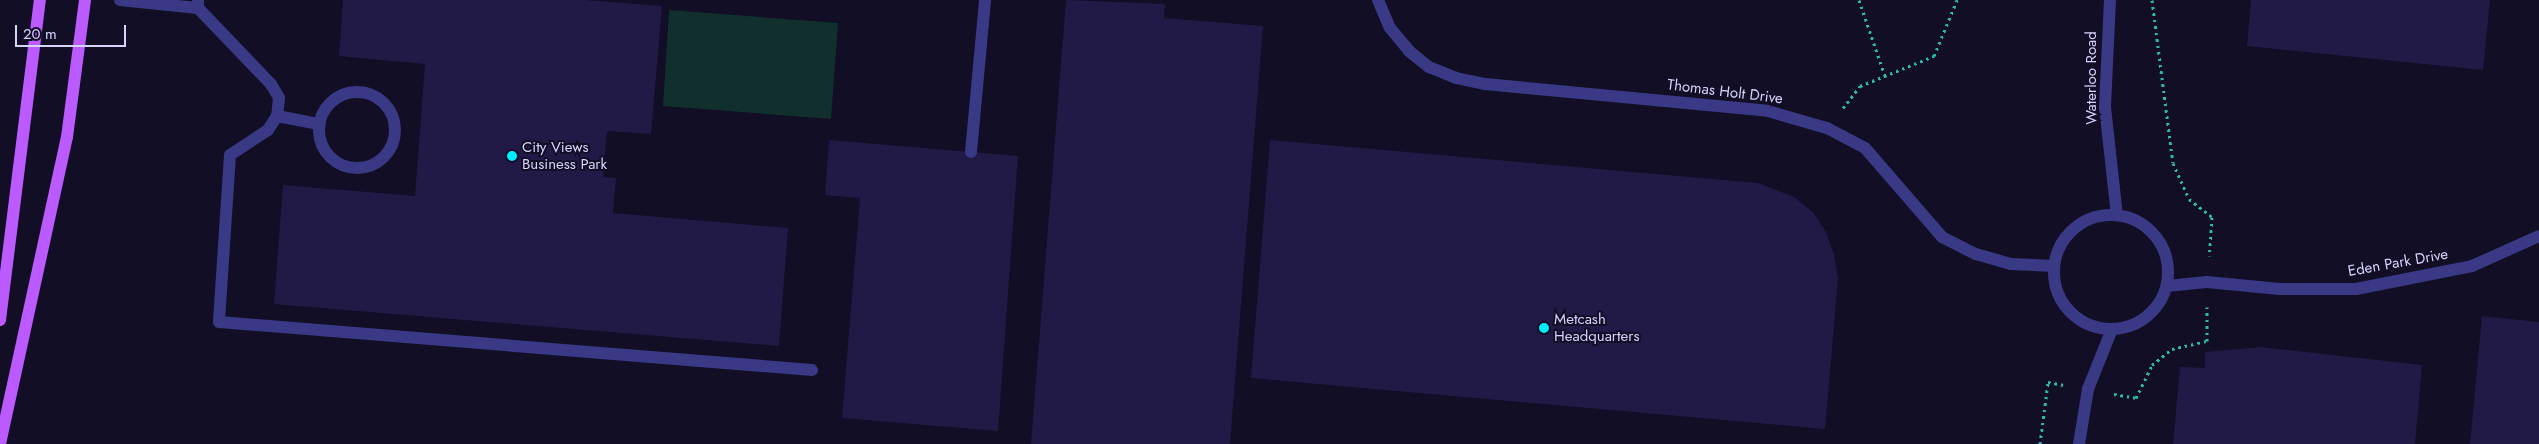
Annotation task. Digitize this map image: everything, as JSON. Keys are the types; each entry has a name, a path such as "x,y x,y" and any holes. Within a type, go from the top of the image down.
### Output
{"main road":[{"path":"0,320 40,0"},
{"path":"0,444 67,137 85,0"}],"street":[{"path":"120,0 198,4 271,84 279,98 278,116 268,130 230,155 219,322 812,370"},
{"path":"971,152 985,0"},
{"name":"Thomas Holt Drive","path":"1378,0 1390,28 1408,51 1429,67 1456,78 1485,84 1768,111 1827,128 1865,148 1942,237 1976,254 2011,264 2054,266"},
{"name":"Waterloo Road","path":"2110,0 2105,107 2117,215"},
{"path":"364,92 375,95 392,113 395,138 381,160 356,168 331,158 324,148 319,124 330,102 340,95 364,92"},
{"path":"278,116 319,124"},
{"path":"2117,215 2136,220 2152,232 2166,257 2167,286 2159,303 2147,317 2130,326 2112,329 2093,326 2076,317 2063,303 2055,285 2054,266 2059,248 2069,234 2083,222 2099,216 2117,215"},
{"name":"Eden Park Drive","path":"2167,286 2207,282 2280,289 2356,289 2472,266 2539,236"},
{"path":"2078,444 2088,390 2112,329"}],"path":[{"path":"1859,0 1885,76"},
{"path":"1827,128 1860,86 1934,56 1957,0"},
{"path":"2152,0 2173,163 2189,199 2212,217"},
{"path":"2136,398 2152,365 2172,349 2207,341"},
{"path":"2040,444 2048,382"}],"green space":[{"path":"669,10 838,23 831,119 663,106"}],"building":[{"name":"City Views Business Park","path":"343,0 585,0 662,6 651,134 607,131 603,177 616,178 613,213 788,228 779,346 274,304 283,185 415,196 425,64 339,56"},
{"path":"1066,0 1165,4 1164,18 1263,26 1230,444 1031,444"},
{"path":"2251,0 2490,0 2483,70 2247,46"},
{"path":"829,140 1018,156 998,431 842,418 860,198 825,195"},
{"name":"Metcash Headquarters","path":"1270,140 1758,183 1794,197 1813,212 1826,232 1834,254 1838,278 1825,429 1251,378"},
{"path":"2482,316 2539,322 2539,444 2470,444"},
{"path":"2261,347 2422,365 2415,444 2173,444 2180,367 2205,368 2205,352"}],"place":[{"name":"City Views Business Park","path":"512,156"},
{"name":"Metcash Headquarters","path":"1544,328"}]}
